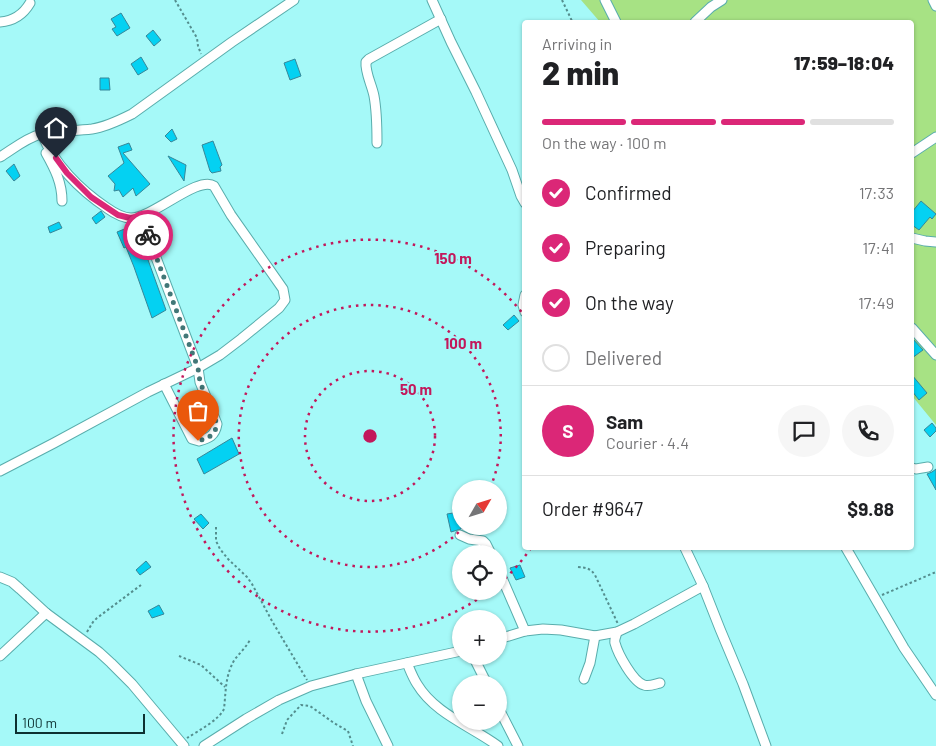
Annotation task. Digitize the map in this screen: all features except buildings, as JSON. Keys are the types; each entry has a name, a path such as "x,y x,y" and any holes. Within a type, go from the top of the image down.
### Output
{"street":[{"path":"0,157 23,142 39,135 94,129 123,119 294,0"},
{"path":"432,0 512,170 522,198"},
{"path":"605,0 615,20"},
{"path":"697,20 722,0"},
{"path":"933,0 936,6"},
{"path":"0,22 12,20 20,16 30,3"},
{"path":"377,143 376,111 366,62 441,19"},
{"path":"39,135 56,171 62,201"},
{"path":"0,471 220,355 279,308 285,300 283,289 211,183 206,183 186,191 142,216 130,218 118,215 91,197 67,173 39,135"},
{"path":"914,152 936,137"},
{"path":"142,216 198,368 200,382 217,424 216,431 207,438 198,441 192,439 164,384"},
{"path":"914,238 936,242"},
{"path":"914,330 936,356"},
{"path":"914,468 928,467"},
{"path":"462,535 468,539 483,541 486,545"},
{"path":"686,550 703,586 766,746"},
{"path":"847,550 904,648 936,695"},
{"path":"0,577 12,582 46,613 111,662 183,744"},
{"path":"507,637 525,631 543,630 561,630 595,636 615,632 703,586"},
{"path":"507,589 525,631"},
{"path":"0,656 46,613"},
{"path":"615,632 614,642 625,664 638,681 646,686 660,683"},
{"path":"584,679 590,663 595,636"},
{"path":"204,746 279,700 311,686 452,653"},
{"path":"407,663 416,684 434,704 454,720 498,746"},
{"path":"356,674 366,701 388,746"},
{"path":"507,725 518,746"}],"path":[{"path":"175,0 197,38 204,62"},
{"path":"562,0 572,20"},
{"path":"216,527 216,541 220,549 252,584 311,686"},
{"path":"578,567 588,568 596,575 615,632"},
{"path":"875,598 936,572"},
{"path":"83,640 97,618 141,585"},
{"path":"183,744 223,712 227,678 232,665 250,640"},
{"path":"179,656 201,664 225,687"},
{"path":"282,734 287,720 301,705 310,706 348,731 353,746"}],"green space":[{"path":"581,0 936,0 936,425 914,398 914,20 598,20"}],"way so far":[{"path":"148,235 198,368 200,382 217,424 216,431 212,435 198,441"}],"route":[{"path":"56,158 67,173 91,197 118,215 130,218 142,216 148,235"}]}
